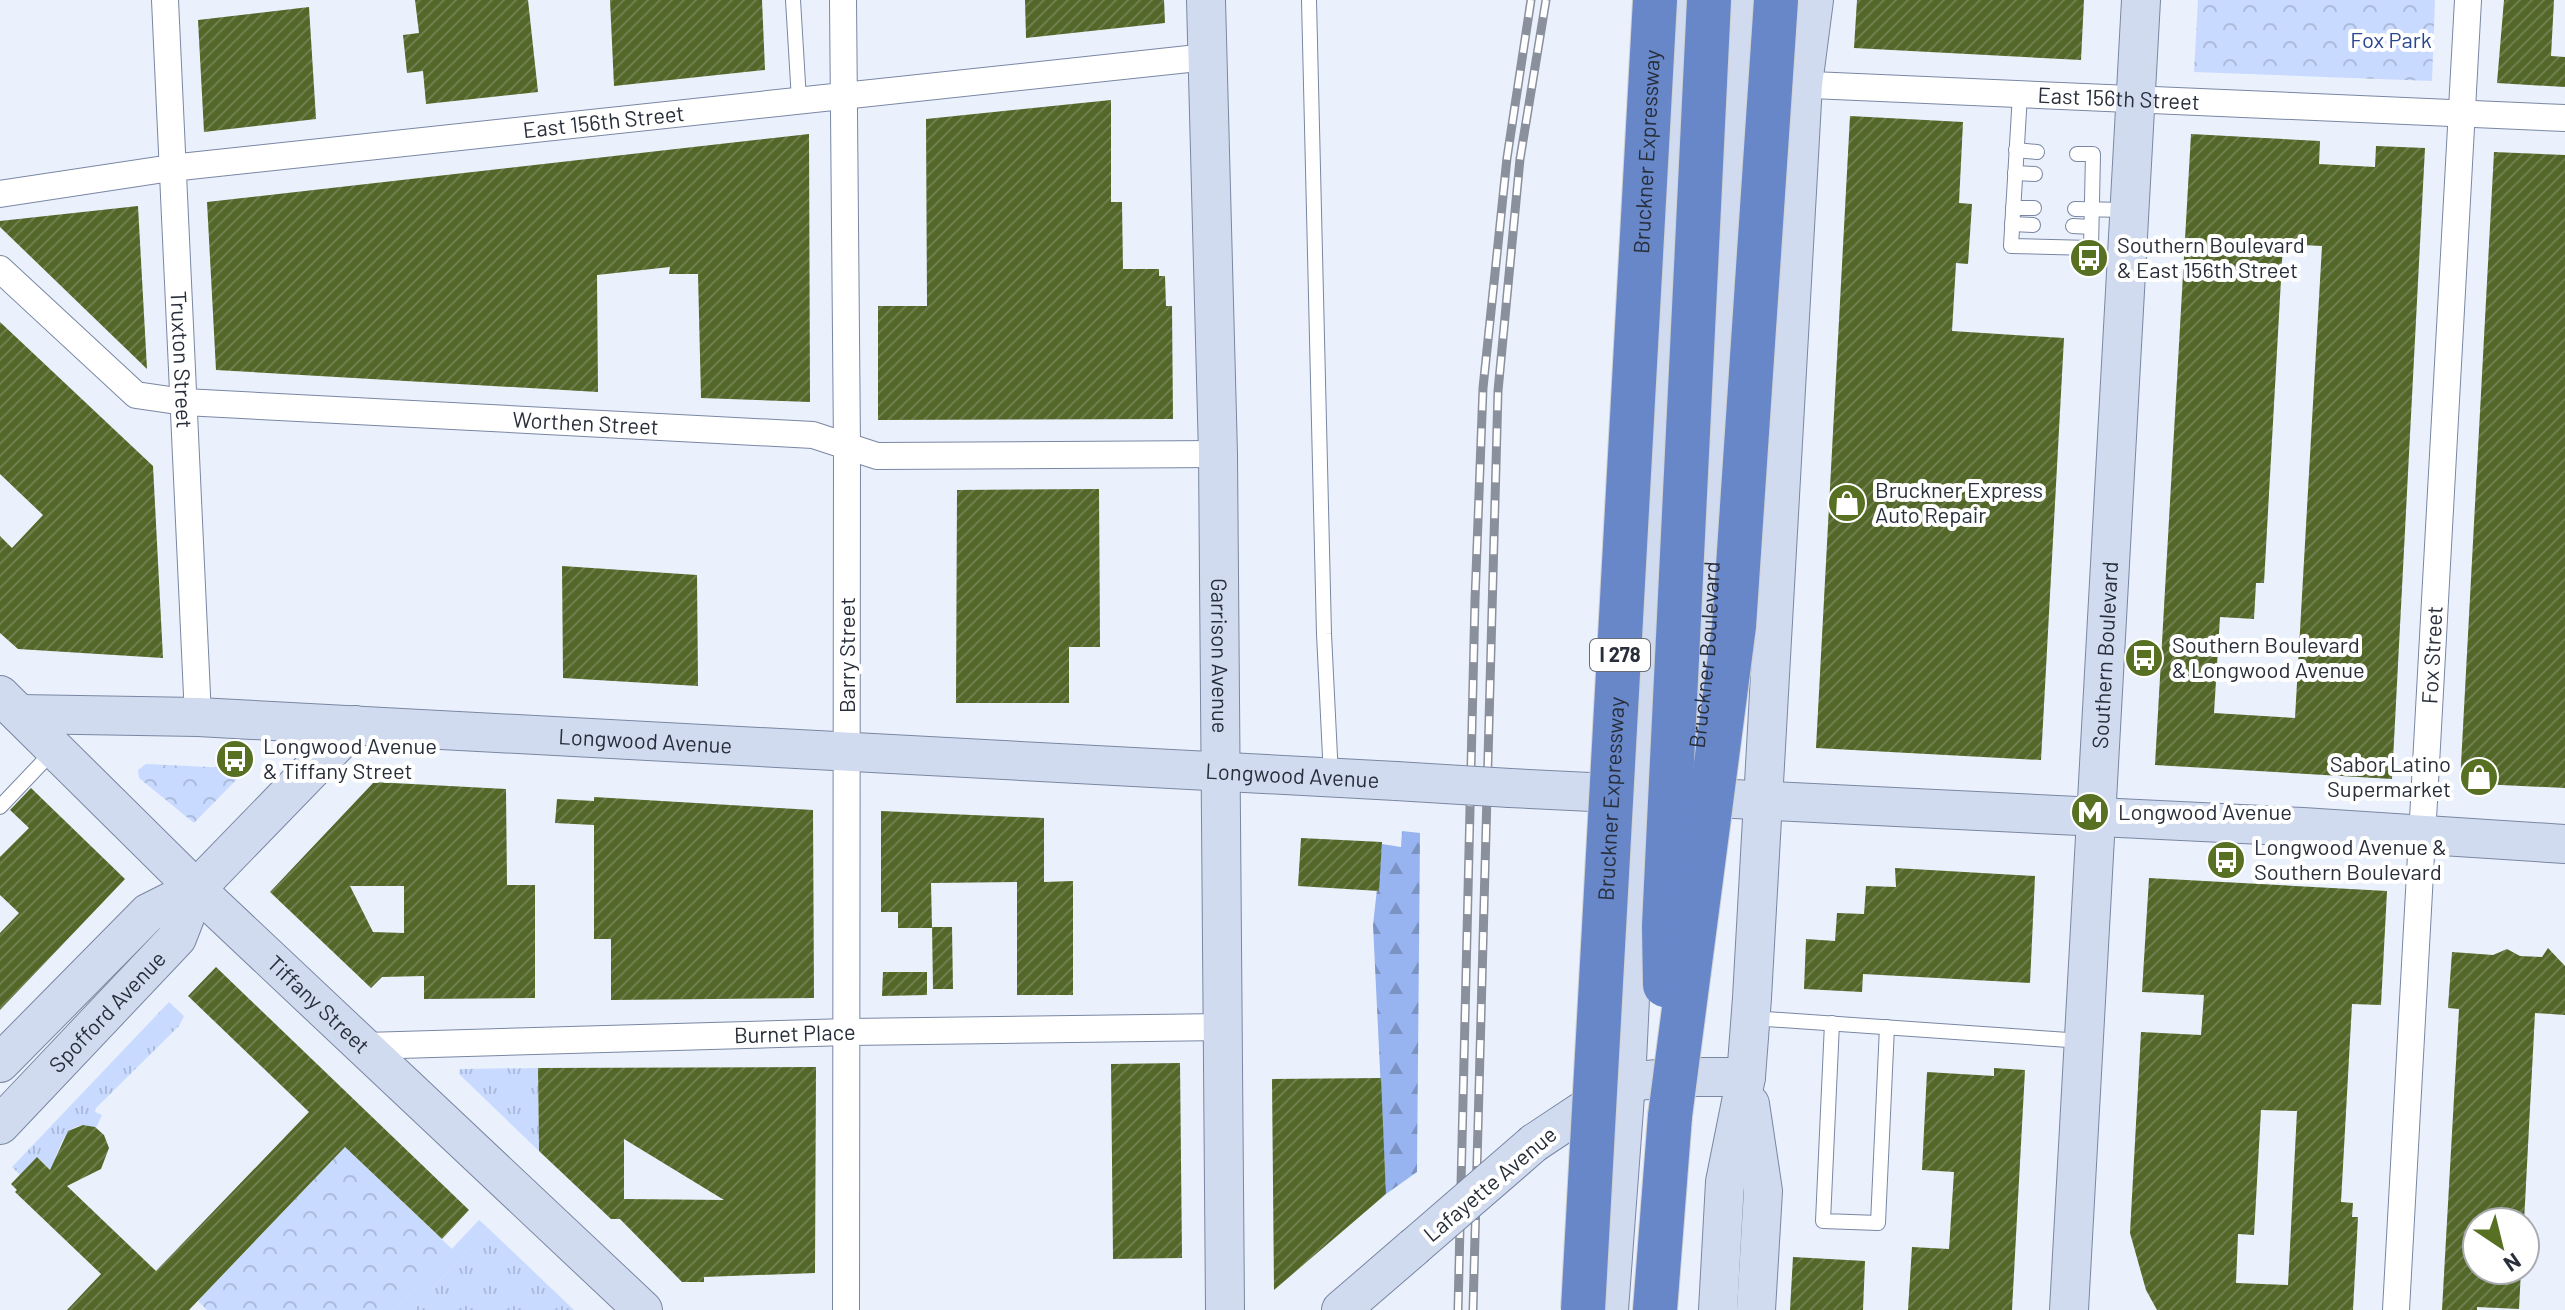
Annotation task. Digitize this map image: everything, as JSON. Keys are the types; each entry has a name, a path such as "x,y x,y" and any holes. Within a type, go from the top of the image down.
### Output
{"highway":[{"name":"Bruckner Expressway","path":"1583,1310 1655,0"},
{"name":"I 278","path":"1655,1310 1674,1096 1664,926 1709,0"},
{"path":"1674,1096 1734,626 1776,0"}],"main road":[{"name":"Garrison Avenue","path":"1206,0 1218,454 1225,1310"},
{"path":"1609,1310 1626,1082 1674,79 1682,0"},
{"name":"Bruckner Boulevard","path":"1667,1310 1674,1096 1690,796 1707,655 1742,0"},
{"path":"1718,1310 1725,1182 1746,1077 1803,84 1814,0"},
{"name":"Southern Boulevard","path":"2069,1310 2095,817 2110,210 2135,99 2141,0"},
{"name":"Longwood Avenue","path":"10,705 2565,844"},
{"name":"Tiffany Street","path":"10,705 196,889 643,1310"},
{"name":"Spofford Avenue","path":"0,1063 148,913 196,889 355,725"},
{"name":"Spofford Avenue","path":"1,1123 177,938 196,889"},
{"path":"1746,1077 1763,1191 1756,1310"},
{"name":"Lafayette Avenue","path":"1351,1302 1534,1143 1626,1082 1674,1096 1746,1077"}],"street":[{"name":"Truxton Street","path":"165,0 198,717"},
{"name":"Barry Street","path":"843,0 847,447 846,1310"},
{"name":"Fox Street","path":"2396,1310 2468,0"},
{"name":"East 156th Street","path":"0,194 171,168 1207,57"},
{"name":"East 156th Street","path":"1674,79 2565,118"},
{"name":"Worthen Street","path":"0,269 136,395 184,402 813,435 877,456 1218,454"},
{"name":"Burnet Place","path":"365,1046 848,1032 1224,1027"}],"lane":[{"path":"793,0 799,100"},
{"path":"1309,0 1324,634 1331,778"},
{"path":"2020,94 2011,246 2091,248 2091,227"},
{"path":"2016,150 2037,152"},
{"path":"2077,154 2093,154 2092,177 2110,210"},
{"path":"2015,173 2035,174"},
{"path":"2077,176 2092,177"},
{"path":"2013,208 2034,208"},
{"path":"2075,209 2110,210"},
{"path":"2073,226 2091,227 2110,210"},
{"path":"2012,224 2033,225"},
{"path":"0,807 55,749"},
{"path":"1750,1018 2083,1041"},
{"path":"1832,1023 1823,1221 1878,1223 1887,1027"}],"green space":[{"name":"Fox Park","path":"2198,0 2435,0 2432,81 2194,72"},
{"path":"146,764 230,768 235,772 236,780 194,823 139,778 138,770"},
{"path":"1402,831 1420,833 1417,1172 1386,1194 1373,925 1382,844 1401,847"},
{"path":"169,1002 184,1016 179,1026 96,1108 95,1112 102,1115 96,1128 85,1125 70,1130 50,1170 37,1157 20,1175 12,1167"},
{"path":"538,1068 539,1151 459,1074 460,1069"},
{"path":"345,1147 452,1249 394,1310 207,1310 198,1301"},
{"path":"479,1220 488,1228 413,1310 394,1310"},
{"path":"488,1228 574,1310 413,1310"}],"building":[{"path":"415,0 528,0 538,92 426,104 423,71 407,73 403,35 419,33"},
{"path":"610,0 762,0 765,70 614,86"},
{"path":"1025,0 1164,0 1165,23 1026,38"},
{"path":"1857,0 2084,0 2081,60 1854,48"},
{"path":"2504,0 2554,0 2551,56 2565,57 2565,87 2497,83"},
{"path":"309,7 316,119 204,132 198,20"},
{"path":"1111,100 1111,202 1122,202 1123,269 1159,269 1159,276 1165,276 1166,306 1172,306 1173,419 878,420 878,306 927,306 926,119"},
{"path":"1850,116 1963,122 1959,203 1972,204 1968,264 1956,263 1952,331 2064,338 2041,760 1816,748"},
{"path":"809,134 810,402 701,398 698,274 669,274 670,267 597,275 598,392 216,370 207,202"},
{"path":"2191,134 2320,141 2319,164 2375,167 2376,146 2425,148 2392,779 2155,765","holes":["2283,244 2322,246 2295,718 2214,713 2220,617 2254,619 2256,583 2264,583"]},
{"path":"2494,152 2565,155 2565,788 2460,783"},
{"path":"138,206 147,369 0,227 0,221"},
{"path":"0,322 153,466 163,658 18,649 0,633 0,536 12,548 43,515 0,474"},
{"path":"1099,489 1100,647 1069,647 1069,703 956,703 957,490"},
{"path":"562,566 697,575 698,686 563,678"},
{"path":"374,782 506,789 507,885 535,885 535,998 424,999 424,976 382,977 371,988 270,892","holes":["350,886 404,886 404,933 373,932"]},
{"path":"31,788 125,879 0,1010 0,933 19,913 0,895 0,857 29,828 10,810"},
{"path":"594,797 813,810 814,998 611,1000 611,939 594,939 594,825 555,823 557,799 594,801"},
{"path":"881,811 1044,818 1044,882 1073,881 1073,995 1017,995 1017,882 931,883 932,928 898,928 898,912 881,912"},
{"path":"1301,838 1382,842 1379,891 1298,886"},
{"path":"1895,868 2035,876 2030,983 1863,974 1862,992 1804,989 1806,939 1835,941 1837,913 1864,914 1866,886 1896,887"},
{"path":"2149,878 2387,891 2381,1005 2352,1004 2341,1202 2353,1203 2352,1217 2358,1217 2353,1310 2157,1310 2146,1290 2130,1233 2141,1032 2201,1035 2204,995 2142,992","holes":["2261,1110 2297,1111 2288,1285 2236,1283 2238,1234 2254,1235"]},
{"path":"932,927 952,927 953,989 933,989"},
{"path":"2548,948 2565,966 2565,1015 2535,1013 2525,1206 2461,1206 2461,1286 2520,1286 2519,1309 2477,1307 2477,1310 2442,1310 2459,1009 2448,1008 2452,952 2493,955 2507,949 2520,956 2542,957"},
{"path":"216,967 469,1210 442,1239 345,1147 189,1310 67,1310 101,1274 15,1192 17,1190 11,1184 37,1157 50,1170 68,1131 83,1125 95,1127 104,1135 109,1148 101,1169 67,1186 156,1271 309,1112 188,996"},
{"path":"883,972 927,972 927,995 882,996"},
{"path":"1180,1063 1182,1258 1113,1259 1111,1064"},
{"path":"816,1067 815,1273 704,1277 704,1282 682,1282 620,1219 611,1219 539,1151 538,1068","holes":["624,1139 724,1200 624,1199"]},
{"path":"1994,1068 2025,1070 2012,1310 1908,1310 1912,1247 1949,1249 1954,1172 1922,1170 1927,1072 1994,1076"},
{"path":"1381,1078 1386,1194 1274,1290 1272,1079"},
{"path":"1793,1257 1865,1261 1863,1310 1790,1310"}],"railway":[{"path":"1458,1310 1483,388 1507,158 1531,0"},
{"path":"1473,1310 1498,391 1520,159 1546,0"}],"place":[{"name":"Southern Boulevard & East 156th Street","path":"2089,258"},
{"name":"Bruckner Express Auto Repair","path":"1847,503"},
{"name":"Southern Boulevard & Longwood Avenue","path":"2144,658"},
{"name":"Longwood Avenue & Tiffany Street","path":"235,759"},
{"name":"Sabor Latino Supermarket","path":"2479,777"},
{"name":"Longwood Avenue","path":"2090,812"},
{"name":"Longwood Avenue & Southern Boulevard","path":"2226,860"}]}
